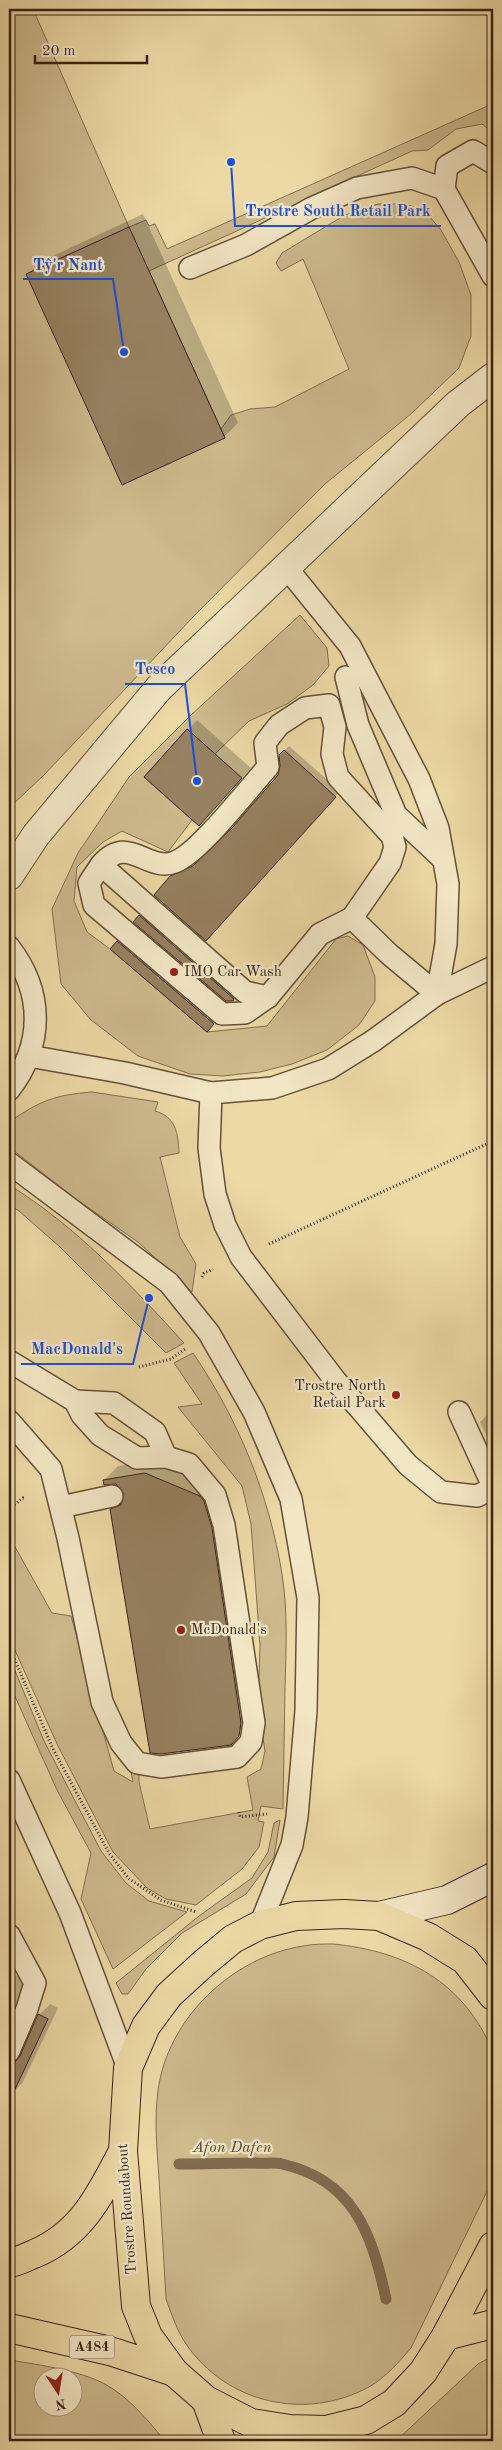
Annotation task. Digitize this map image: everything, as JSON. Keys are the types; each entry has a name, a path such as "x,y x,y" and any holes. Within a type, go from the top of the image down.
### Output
{"main road":[{"name":"Trostre Roundabout","path":"493,1996 465,1960 428,1937 379,1916 344,1914 296,1916 260,1925 233,1939 169,1994 146,2026 128,2068 123,2151 126,2216 136,2306 148,2336 174,2372 206,2400 252,2423 290,2429 360,2431 394,2403 423,2372 446,2336 493,2246"},
{"path":"9,2263 51,2247 81,2221 95,2204 123,2151"},
{"path":"446,2336 493,2324"},
{"name":"A484","path":"9,2328 110,2352 174,2372"},
{"path":"206,2400 221,2441"}],"street":[{"path":"9,876 36,835 159,688 458,404 493,377"},
{"path":"379,1916 447,1900 493,1877"}],"lane":[{"path":"492,269 444,189 447,166 472,151 493,163"},
{"path":"190,268 246,245 312,208 357,188 412,178 444,189"},
{"path":"286,567 350,646 419,779 438,828 448,884 446,944 437,994"},
{"path":"350,646 346,677 358,725 396,815 443,859"},
{"path":"329,705 305,708 279,725 265,743 268,766 193,851 174,863 157,863 138,854 123,852 108,856 89,884 94,905 222,1014 245,1013 268,998 320,934 352,918 390,863 394,848 392,836 338,777 332,754 335,727 329,705 346,677"},
{"path":"101,865 244,992 268,998"},
{"path":"352,918 389,954 437,994"},
{"path":"9,947 26,972 34,1000 36,1028 29,1056 20,1075 9,1090"},
{"path":"29,1056 125,1073 212,1093 272,1088 328,1069 373,1041 437,994 493,967"},
{"path":"212,1093 209,1148 215,1194 225,1225 241,1257 335,1380 408,1465 441,1492 477,1496 493,1487 459,1412"},
{"path":"9,1164 169,1283 209,1333 254,1412 291,1499 308,1598 306,1711 298,1816 292,1845 260,1925"},
{"path":"9,1362 75,1401 114,1403 155,1432 166,1457"},
{"path":"9,1421 52,1469 102,1702 121,1743 137,1763 160,1767 237,1757 251,1742 254,1722 224,1525 215,1495 189,1464 166,1457 137,1458 100,1435 82,1415 75,1401"},
{"path":"194,1452 223,1491 232,1524 242,1568 244,1608 239,1628"},
{"path":"61,1507 112,1496"},
{"path":"9,1780 70,1913 128,2068"},
{"path":"9,1935 35,1983 28,2009 9,2052"}],"path":[{"path":"264,1246 493,1141"},
{"path":"201,1280 204,1273 216,1268"},
{"path":"139,1367 171,1359 187,1348"},
{"path":"9,1646 53,1749 109,1853 128,1878 161,1900 196,1912"},
{"path":"239,1812 240,1816 270,1814"}],"shaded area":[{"path":"9,9 33,9 129,227 146,220 149,226 155,224 167,249 492,104 493,133 482,124 456,129 428,150 412,151 149,271 225,438 221,429 231,415 250,409 275,407 349,369 303,259 281,271 276,263 282,253 345,215 378,204 403,204 423,209 441,230 459,262 471,295 471,336 459,368 412,413 325,484 193,617 44,775 9,808"},
{"path":"300,615 327,648 329,666 313,685 287,704 249,721 215,754 187,729 144,777 192,820 168,852 122,831 103,842 77,867 74,901 87,932 110,949 207,1032 267,1026 336,939 348,936 363,945 375,977 375,1001 359,1025 327,1050 292,1064 260,1072 223,1076 190,1074 138,1056 91,1020 61,984 52,909 78,853 129,777 191,715"},
{"path":"92,1092 158,1102 155,1111 167,1117 175,1127 179,1153 160,1157 180,1237 196,1264 192,1292 138,1242 76,1199 9,1147 9,1122 48,1100 67,1095"},
{"path":"9,1185 33,1201 80,1238 144,1300 184,1343 166,1353 60,1247 19,1211 9,1205"},
{"path":"193,1353 238,1431 260,1486 269,1515 282,1574 286,1631 283,1809 261,1806 258,1821 264,1822 259,1847 242,1869 196,1905 166,1899 147,1888 113,1852 58,1746 9,1637 9,1536 52,1613 71,1616 114,1771 133,1782 128,1756 139,1768 139,1782 150,1829 253,1810 247,1777 261,1769 265,1751 258,1707 260,1645 251,1524 242,1486 178,1407 202,1404 174,1363"},
{"path":"9,1656 44,1741 101,1851 126,1883 149,1901 187,1912 113,1969 81,1899 91,1853 57,1790 9,1683"},
{"path":"280,1820 274,1857 246,1894 182,1933 146,1969 128,1994 122,1994 116,1983 199,1916 252,1878 268,1852 274,1823"},
{"path":"333,1944 385,1954 430,1974 449,1989 466,2007 481,2028 493,2052 493,2179 411,2348 402,2359 387,2374 369,2387 345,2397 320,2403 294,2404 269,2401 245,2393 223,2381 203,2364 186,2344 177,2328 166,2299 156,2124 157,2102 164,2065 174,2040 189,2016 207,1996 228,1978 252,1963 277,1952 307,1945"},
{"path":"493,2356 493,2441 396,2441 478,2364"},
{"path":"9,2360 54,2368 32,2368 32,2418 82,2418 82,2375 102,2383 120,2394 134,2406 165,2441 39,2441 9,2435"}],"building":[{"path":"129,227 225,438 122,485 26,274"},
{"path":"187,729 242,778 199,826 144,777"},
{"path":"284,750 336,797 206,941 154,895 170,876 193,866 232,828 278,775 280,766 279,755"},
{"path":"139,915 234,999 233,1001 226,1001 133,922"},
{"path":"117,941 214,1024 207,1032 110,949"},
{"name":"McDonald's","path":"145,1473 200,1496 204,1501 212,1528 241,1723 239,1736 231,1745 161,1754 150,1753 110,1509 121,1505 124,1494 116,1484 104,1485 103,1480"},
{"path":"38,2014 48,2019 9,2102 9,2063 16,2061 20,2056"}],"waterway":[{"name":"Afon Dafen","path":"179,2164 279,2163 307,2172 327,2183 343,2197 356,2213 366,2232 374,2253 386,2299"}],"place":[{"name":"Trostre South Retail Park","path":"231,162"},
{"name":"Tŷ'r Nant","path":"124,352"},
{"name":"Tesco","path":"197,781"},
{"name":"IMO Car Wash","path":"174,972"},
{"name":"MacDonald's","path":"149,1298"},
{"name":"Trostre North Retail Park","path":"396,1395"},
{"name":"McDonald's","path":"181,1630"}]}
